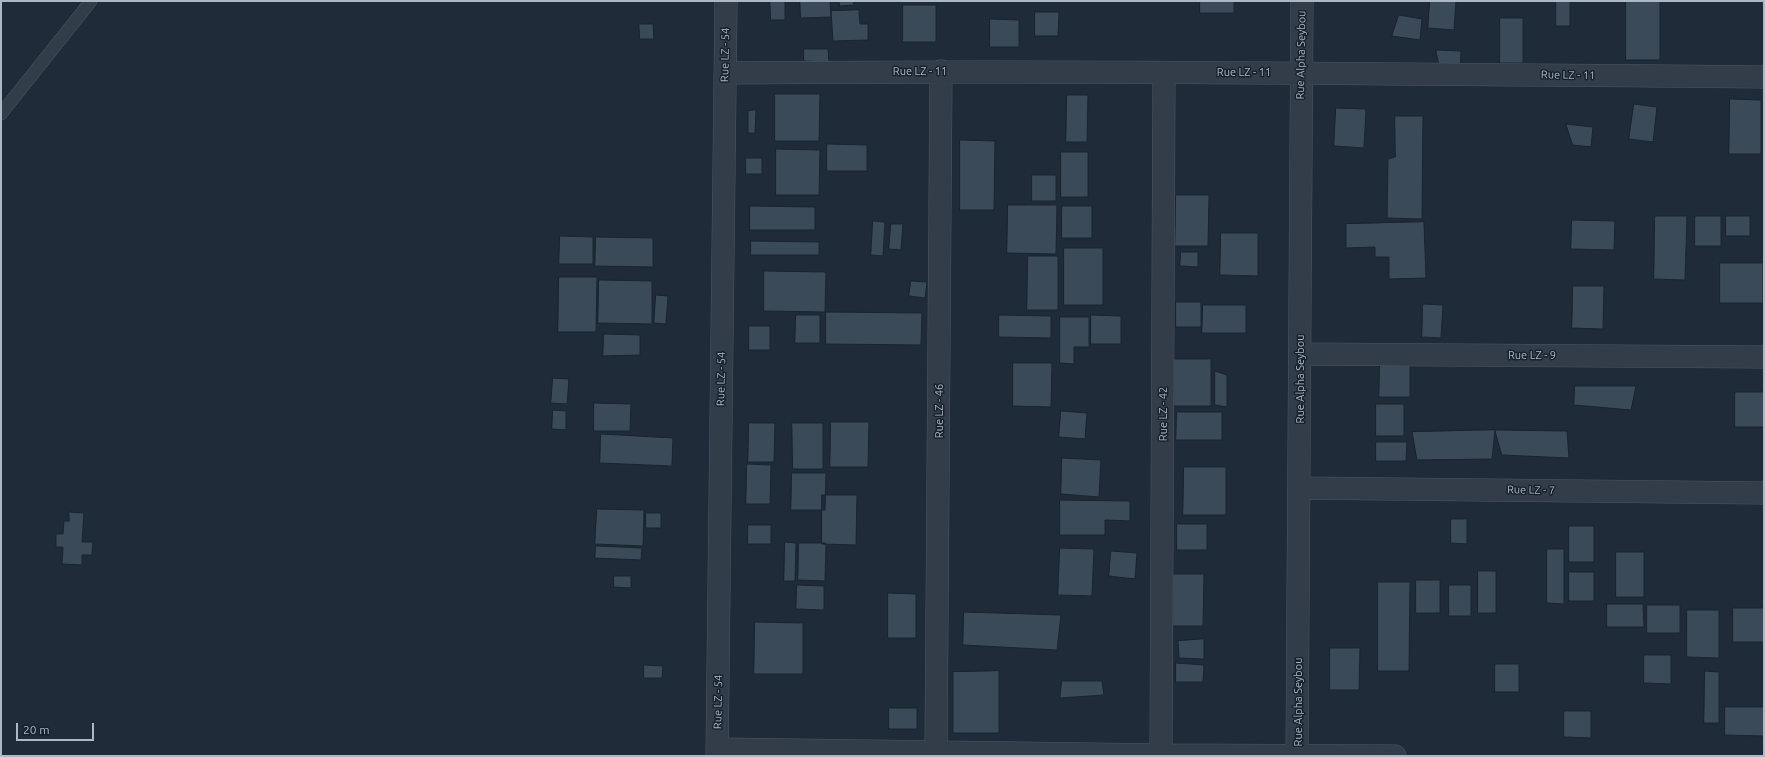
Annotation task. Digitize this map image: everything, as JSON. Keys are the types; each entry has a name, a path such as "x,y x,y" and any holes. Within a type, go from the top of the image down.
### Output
{"street":[{"name":"Rue LZ - 54","path":"717,753 726,1"},
{"name":"Rue Alpha Seybou","path":"1297,755 1302,1"},
{"name":"Rue LZ - 11","path":"725,73 941,71 1301,72 1764,77"},
{"name":"Rue LZ - 46","path":"936,752 941,71"},
{"name":"Rue LZ - 42","path":"1161,755 1164,72"},
{"name":"Rue LZ - 9","path":"1300,354 1764,357"},
{"name":"Rue LZ - 7","path":"1299,488 1764,493"},
{"path":"717,753 936,752 1395,756"}],"lane":[{"path":"1,114 91,1"}],"building":[{"path":"770,1 785,1 785,20 771,20"},
{"path":"800,1 830,1 831,17 801,18"},
{"path":"839,1 853,1 854,5 840,6"},
{"path":"1200,1 1246,1 1234,2 1234,13 1200,13"},
{"path":"1430,1 1456,1 1454,30 1428,28"},
{"path":"1556,1 1570,1 1570,26 1556,26"},
{"path":"1626,1 1660,1 1660,60 1626,60"},
{"path":"903,5 936,5 936,42 903,42"},
{"path":"859,10 860,24 868,24 868,40 833,41 831,11"},
{"path":"1035,12 1059,12 1058,36 1035,36"},
{"path":"1399,15 1422,19 1420,40 1392,36"},
{"path":"1500,18 1523,18 1523,63 1500,63"},
{"path":"990,19 1019,20 1019,47 990,47"},
{"path":"639,24 653,24 654,39 640,39"},
{"path":"804,49 828,49 829,62 804,61"},
{"path":"1436,50 1461,51 1460,74 1441,73"},
{"path":"775,94 820,94 819,141 775,141"},
{"path":"1067,95 1088,95 1087,142 1066,142"},
{"path":"1730,99 1761,100 1761,154 1729,154"},
{"path":"1634,104 1657,107 1653,142 1629,139"},
{"path":"1336,108 1366,109 1364,148 1334,146"},
{"path":"756,110 755,133 748,133 748,111"},
{"path":"1395,116 1423,116 1422,219 1387,218 1388,159 1395,157"},
{"path":"1566,124 1593,127 1591,147 1573,145"},
{"path":"960,140 995,141 994,210 960,210"},
{"path":"827,144 867,145 867,171 827,171"},
{"path":"776,149 820,150 819,195 776,195"},
{"path":"1061,152 1088,152 1088,197 1061,197"},
{"path":"746,158 762,158 762,174 746,174"},
{"path":"1032,175 1056,175 1056,201 1032,201"},
{"path":"1176,195 1209,195 1208,246 1175,246"},
{"path":"1008,205 1057,205 1056,254 1007,253"},
{"path":"750,206 815,207 815,230 750,230"},
{"path":"1062,206 1092,206 1092,238 1062,238"},
{"path":"1655,216 1687,216 1685,280 1654,279"},
{"path":"1695,216 1721,216 1721,246 1695,246"},
{"path":"1726,216 1750,216 1750,236 1726,236"},
{"path":"1572,220 1615,221 1614,250 1571,249"},
{"path":"873,221 885,222 883,256 871,255"},
{"path":"1424,222 1426,278 1389,279 1389,257 1375,257 1375,247 1346,248 1346,224"},
{"path":"891,224 903,224 901,250 889,249"},
{"path":"1221,233 1258,233 1258,276 1220,275"},
{"path":"560,236 593,237 593,264 559,264"},
{"path":"596,237 653,238 653,267 595,266"},
{"path":"751,241 819,242 819,255 751,255"},
{"path":"1064,248 1103,248 1103,305 1064,305"},
{"path":"1181,252 1198,252 1198,267 1180,266"},
{"path":"1028,256 1058,256 1058,310 1027,310"},
{"path":"1720,263 1763,263 1763,303 1720,303"},
{"path":"764,271 826,272 825,312 764,311"},
{"path":"559,277 597,277 596,332 558,332"},
{"path":"599,280 652,281 652,324 598,323"},
{"path":"911,281 927,282 925,298 909,296"},
{"path":"1573,286 1604,286 1603,329 1572,328"},
{"path":"656,295 668,296 666,324 654,323"},
{"path":"1176,302 1201,302 1201,327 1176,327"},
{"path":"1423,304 1443,305 1441,338 1422,337"},
{"path":"1203,305 1246,305 1246,333 1202,333"},
{"path":"826,312 922,313 921,345 826,344"},
{"path":"796,315 820,315 820,343 795,343"},
{"path":"999,315 1051,316 1051,338 999,337"},
{"path":"1091,315 1121,316 1121,344 1091,344"},
{"path":"1060,317 1089,317 1089,347 1074,347 1074,364 1060,363"},
{"path":"749,326 770,326 770,350 749,350"},
{"path":"604,334 640,335 640,355 603,356"},
{"path":"1174,359 1211,359 1211,406 1174,406"},
{"path":"1380,361 1410,362 1410,397 1379,397"},
{"path":"1013,363 1052,363 1051,407 1013,406"},
{"path":"1215,371 1227,375 1227,407 1215,405"},
{"path":"553,378 569,379 567,404 551,403"},
{"path":"1575,386 1636,386 1631,410 1574,405"},
{"path":"1735,392 1764,392 1764,427 1735,427"},
{"path":"594,403 631,404 630,431 594,431"},
{"path":"1376,404 1404,404 1404,436 1376,436"},
{"path":"553,410 566,411 566,430 552,429"},
{"path":"1061,411 1087,413 1085,439 1059,437"},
{"path":"1177,412 1222,412 1222,440 1176,440"},
{"path":"831,422 869,422 868,467 830,467"},
{"path":"749,423 775,423 774,462 748,462"},
{"path":"792,423 823,423 823,469 793,469"},
{"path":"1495,430 1492,459 1417,460 1412,432"},
{"path":"1495,430 1567,431 1569,458 1502,455"},
{"path":"601,434 673,438 672,466 600,463"},
{"path":"1376,442 1407,442 1406,461 1376,461"},
{"path":"1062,458 1101,460 1099,497 1061,494"},
{"path":"747,464 771,465 770,504 746,504"},
{"path":"1184,467 1226,467 1226,515 1183,515"},
{"path":"792,473 826,473 825,510 791,510"},
{"path":"822,495 857,495 856,545 822,544"},
{"path":"1060,500 1130,501 1130,521 1105,520 1105,535 1060,535"},
{"path":"597,509 644,510 643,546 595,544"},
{"path":"69,512 84,513 82,542 93,542 92,555 82,555 82,565 62,564 63,547 56,547 56,534 63,534 64,521 69,521"},
{"path":"646,513 661,513 661,528 646,528"},
{"path":"1451,519 1467,519 1467,544 1451,543"},
{"path":"1177,524 1207,524 1207,550 1177,550"},
{"path":"748,525 771,525 771,544 748,544"},
{"path":"1569,526 1594,526 1594,562 1569,562"},
{"path":"785,542 796,543 795,581 784,581"},
{"path":"799,543 826,543 825,581 798,580"},
{"path":"596,546 642,548 641,560 595,558"},
{"path":"1060,548 1094,549 1092,596 1058,595"},
{"path":"1547,549 1564,549 1564,604 1547,603"},
{"path":"1111,551 1137,553 1135,579 1109,576"},
{"path":"1616,552 1644,552 1644,597 1616,597"},
{"path":"1478,571 1496,571 1496,613 1478,613"},
{"path":"1569,572 1594,572 1594,601 1569,601"},
{"path":"1173,574 1204,574 1203,626 1173,626"},
{"path":"614,576 631,576 631,588 614,587"},
{"path":"1416,580 1440,580 1440,613 1416,613"},
{"path":"1378,582 1410,582 1409,671 1378,671"},
{"path":"797,585 824,586 824,610 796,609"},
{"path":"1449,585 1471,585 1471,616 1449,616"},
{"path":"888,593 916,594 916,638 888,638"},
{"path":"1607,604 1643,604 1644,627 1607,627"},
{"path":"1647,605 1680,605 1680,633 1647,633"},
{"path":"1733,608 1764,608 1764,642 1733,642"},
{"path":"1687,610 1719,610 1719,658 1687,657"},
{"path":"964,612 1061,615 1057,650 963,645"},
{"path":"755,622 803,623 803,674 754,674"},
{"path":"1204,639 1204,659 1179,658 1178,641"},
{"path":"1330,648 1360,648 1359,690 1330,690"},
{"path":"1644,655 1671,655 1671,684 1644,683"},
{"path":"1176,663 1204,665 1203,682 1176,682"},
{"path":"1495,664 1519,664 1519,692 1495,692"},
{"path":"644,665 663,666 662,678 644,678"},
{"path":"999,671 999,733 953,733 953,672"},
{"path":"1705,671 1719,672 1719,723 1704,723"},
{"path":"1062,681 1102,681 1104,695 1060,698"},
{"path":"1725,707 1764,707 1764,736 1725,735"},
{"path":"889,708 917,708 917,729 889,729"},
{"path":"1564,711 1591,711 1591,738 1564,737"}]}
